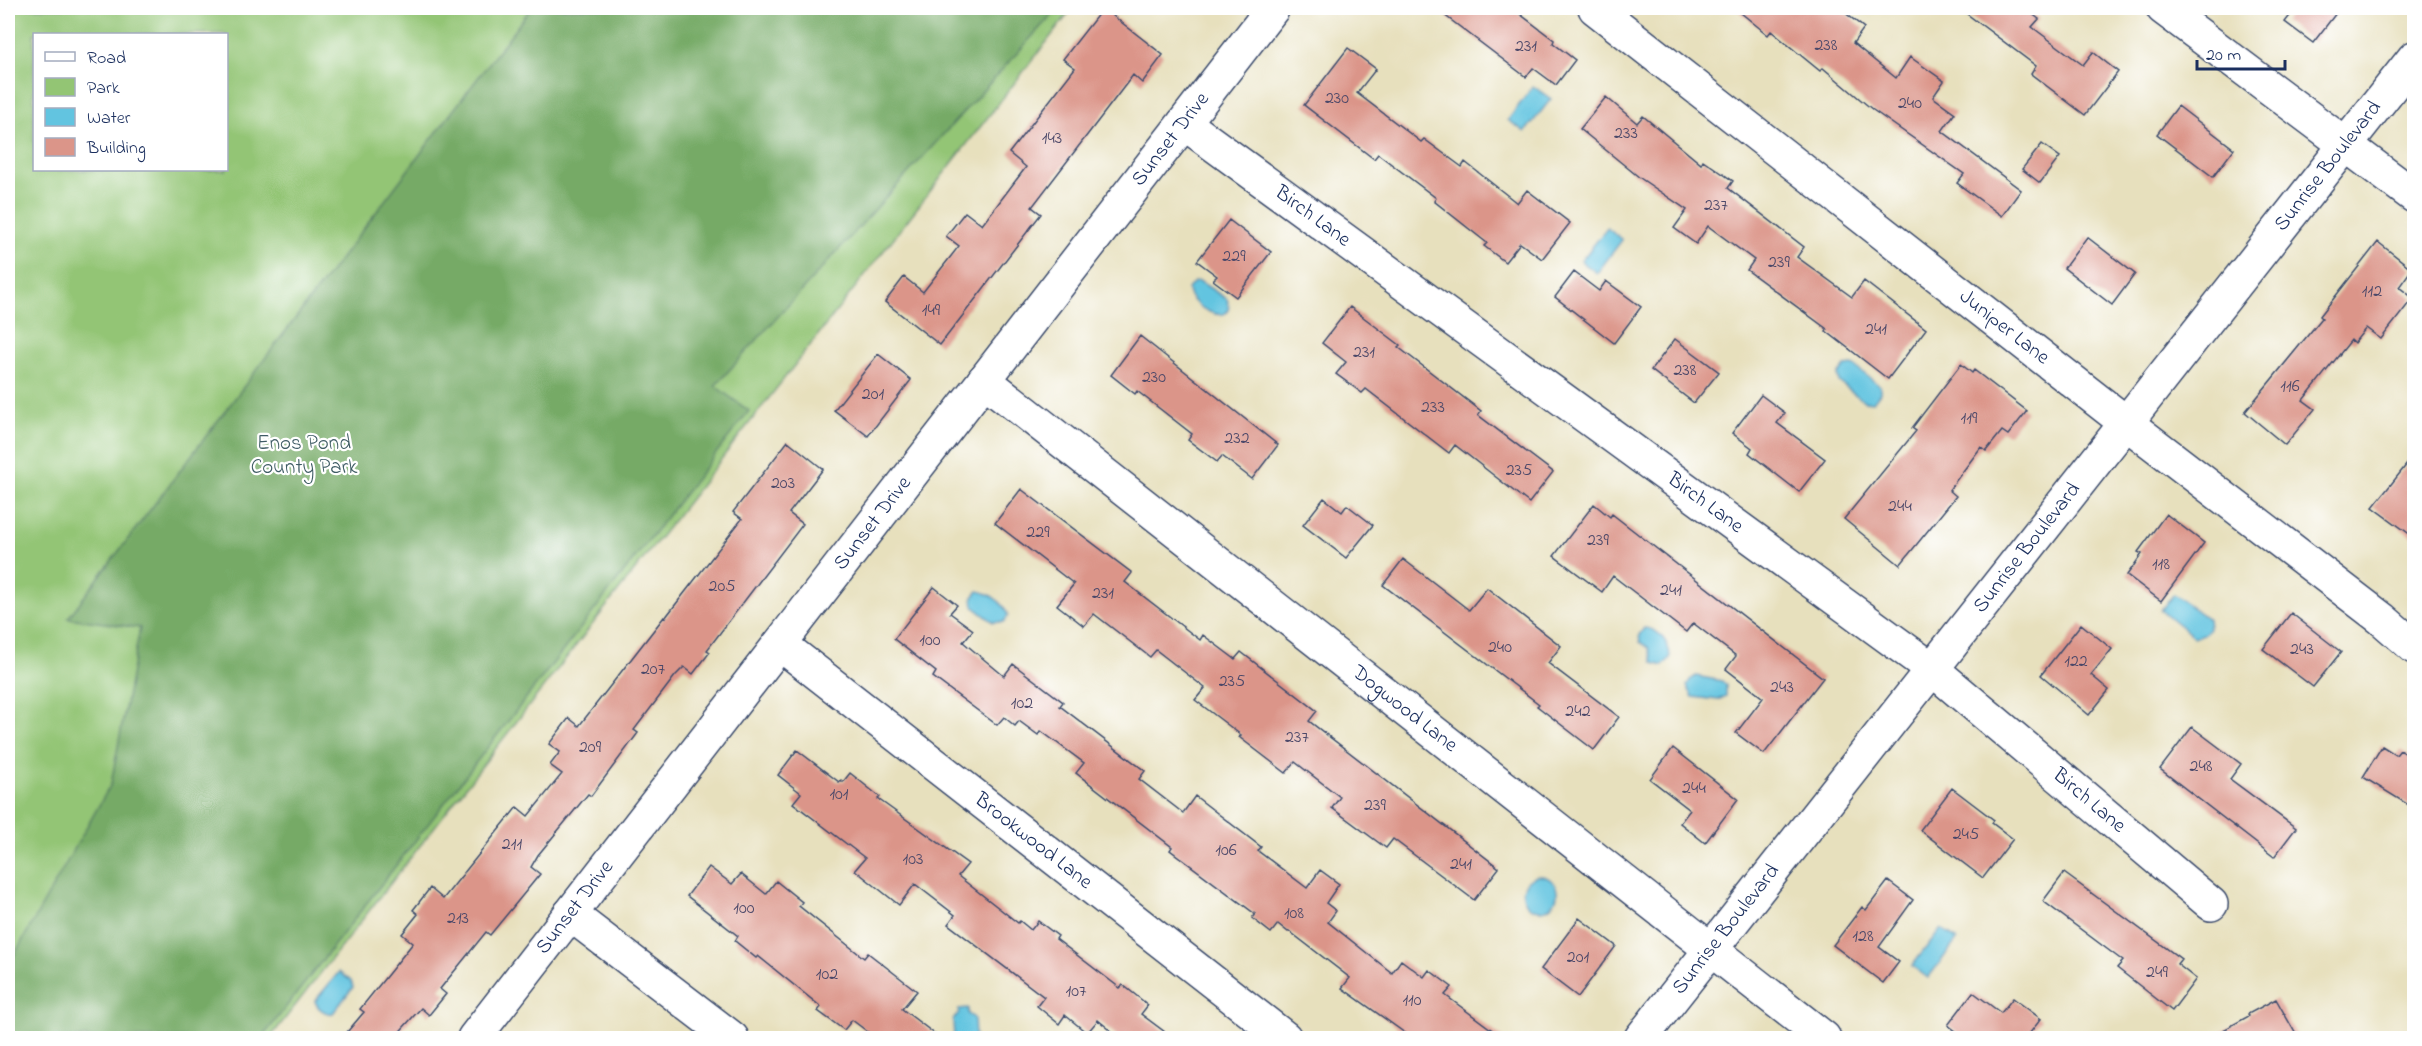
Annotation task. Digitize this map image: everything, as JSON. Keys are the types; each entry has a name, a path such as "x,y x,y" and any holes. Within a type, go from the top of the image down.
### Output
{"street":[{"name":"Sunset Drive","path":"474,1038 1273,8"},
{"name":"Juniper Lane","path":"1595,8 2415,646"},
{"path":"2163,8 2415,196"},
{"name":"Sunrise Boulevard","path":"1641,1038 2126,422 2348,146 2415,58"},
{"name":"Birch Lane","path":"1184,123 1932,669 2211,904"},
{"name":"Dogwood Lane","path":"984,380 1824,1038"},
{"name":"Brookwood Lane","path":"780,644 1285,1038"},
{"path":"570,914 732,1038"}],"green space":[{"name":"Enos Pond County Park","path":"8,8 1073,8 270,1038 8,1038"},
{"name":"Enos Pond County Park","path":"531,8 1058,8 715,386 749,411 262,1038 8,1038 8,966 111,784 140,628 68,618"}],"water":[{"path":"1533,86 1551,99 1525,132 1508,120"},
{"path":"1607,228 1622,240 1597,273 1581,261"},
{"path":"1199,281 1227,299 1226,313 1212,313 1203,309 1190,296 1188,289 1194,282"},
{"path":"1853,365 1880,386 1880,393 1873,402 1864,401 1839,382 1838,375 1845,366"},
{"path":"978,591 988,594 1001,603 1008,616 1004,622 993,622 974,607 973,597"},
{"path":"2174,594 2208,619 2209,627 2206,633 2194,637 2161,610"},
{"path":"1644,628 1659,634 1666,642 1670,658 1663,666 1653,663 1649,648 1640,642 1639,635"},
{"path":"1696,676 1722,681 1726,685 1726,696 1718,700 1693,697 1687,686"},
{"path":"1540,876 1552,881 1557,893 1552,905 1540,910 1528,905 1523,893 1528,881"},
{"path":"1941,928 1957,940 1928,978 1912,966"},
{"path":"339,972 351,981 353,987 333,1013 328,1013 315,1001"},
{"path":"968,1008 968,1014 974,1018 975,1038 954,1038 953,1020 959,1013 959,1009"}],"building":[{"path":"1103,8 1163,55 1142,83 1133,75 1032,207 1041,214 940,345 885,302 904,277 923,292 959,246 946,236 965,212 982,225 1026,167 1009,153 1075,68 1063,59"},
{"path":"1435,8 1512,8 1554,40 1553,43 1575,60 1556,85 1533,68 1526,77"},
{"path":"1735,8 1839,8 1864,28 1853,43 1896,78 1910,57 1944,81 1933,97 1955,113 1942,131 2021,190 2002,216 1957,183 1964,174 1873,110 1823,68 1820,71 1771,31 1768,35"},
{"path":"1959,8 2024,8 2039,19 2032,27 2083,65 2093,52 2118,72 2085,115 2031,74 2036,66"},
{"path":"2296,8 2340,8 2313,43 2285,22"},
{"path":"1348,48 1376,69 1357,93 1421,142 1424,139 1462,167 1465,162 1517,203 1527,190 1570,223 1542,259 1520,243 1505,262 1484,246 1487,243 1434,201 1436,198 1378,154 1374,159 1304,105"},
{"path":"1606,97 1637,123 1643,116 1701,164 1703,160 1733,181 1728,188 1804,247 1797,257 1852,297 1864,281 1926,329 1888,379 1826,331 1827,329 1747,270 1754,260 1708,226 1696,244 1674,228 1687,210 1640,178 1580,129"},
{"path":"2178,106 2234,149 2213,177 2157,134"},
{"path":"2042,144 2060,157 2040,183 2022,169"},
{"path":"1229,220 1271,252 1236,297 1213,280 1217,276 1197,261"},
{"path":"2087,237 2135,274 2112,305 2064,268"},
{"path":"2378,242 2412,269 2399,287 2413,298 2381,339 2366,328 2354,343 2351,340 2303,400 2315,409 2285,445 2245,412 2322,318 2320,316"},
{"path":"1574,272 1599,291 1606,281 1641,307 1614,343 1555,297"},
{"path":"1350,307 1481,411 1478,415 1553,472 1529,503 1455,445 1449,453 1366,389 1362,393 1336,374 1346,362 1322,343"},
{"path":"1140,336 1278,445 1252,479 1222,456 1217,462 1188,440 1192,434 1137,391 1135,394 1111,375"},
{"path":"1675,339 1719,372 1694,403 1651,370"},
{"path":"878,354 911,380 868,436 834,410"},
{"path":"1961,364 1972,373 1974,370 2027,411 2008,435 2002,431 1986,451 1981,447 1949,490 1956,496 1900,565 1844,519 1916,431 1912,428"},
{"path":"1761,395 1785,413 1777,423 1825,459 1799,492 1749,453 1752,448 1732,433"},
{"path":"788,441 823,469 789,513 803,524 707,650 710,652 693,674 684,667 675,676 634,730 638,733 591,796 588,794 538,855 531,867 540,874 490,935 486,932 440,989 446,994 429,1015 421,1008 394,1038 342,1038 364,1012 360,1009 413,943 402,934 418,914 413,910 430,888 443,899 517,807 528,816 562,774 550,765 560,752 549,744 569,718 579,726 665,618 742,519 733,512"},
{"path":"2415,454 2415,538 2373,507"},
{"path":"1021,489 1132,573 1125,582 1200,640 1203,635 1235,659 1241,652 1317,711 1309,721 1499,868 1474,900 1393,839 1386,848 1332,808 1340,797 1295,762 1286,773 1239,737 1241,735 1195,700 1205,688 1156,650 1150,657 1094,614 1084,626 1057,605 1074,584 995,523"},
{"path":"1324,498 1342,512 1347,505 1373,525 1346,558 1303,525"},
{"path":"1594,504 1610,517 1612,514 1823,678 1764,754 1736,733 1763,698 1726,669 1736,656 1693,623 1686,632 1613,576 1602,592 1554,556"},
{"path":"2166,514 2204,543 2161,601 2127,575 2142,554 2138,552"},
{"path":"1403,559 1469,610 1487,588 1561,646 1548,663 1619,717 1594,750 1537,706 1539,704 1383,585"},
{"path":"934,587 957,605 950,613 973,630 963,642 1004,676 1013,664 1063,702 1060,706 1145,771 1139,779 1183,813 1195,796 1261,847 1258,851 1307,888 1320,870 1339,884 1326,903 1336,911 1328,922 1392,973 1401,960 1424,977 1429,970 1452,987 1445,995 1503,1038 1412,1038 1342,988 1350,978 1278,924 1271,933 1252,918 1255,914 1170,850 1172,847 1076,773 1084,763 1041,731 1038,735 1019,721 1015,726 1004,717 997,725 933,677 936,672 894,639"},
{"path":"2291,613 2341,652 2313,687 2263,649"},
{"path":"2081,624 2112,649 2091,675 2109,690 2089,715 2041,675"},
{"path":"2192,727 2241,764 2230,779 2296,828 2274,857 2160,769"},
{"path":"2382,746 2396,755 2400,750 2415,759 2415,809 2363,777"},
{"path":"1673,748 1738,799 1705,843 1680,823 1690,810 1650,779"},
{"path":"797,750 839,782 841,780 843,782 850,773 880,797 878,799 968,864 958,876 1018,923 1020,921 1031,930 1038,921 1058,936 1056,939 1120,988 1123,985 1148,1005 1141,1014 1173,1038 1120,1038 1098,1020 1087,1033 1065,1015 1059,1024 1037,1006 1044,997 948,924 955,915 915,884 899,905 855,870 865,858 793,803 801,793 778,775"},
{"path":"1952,788 1994,820 1992,823 2013,839 1983,878 1920,830"},
{"path":"709,867 732,884 741,874 766,894 776,881 802,902 799,906 864,958 868,953 917,991 902,1009 940,1038 876,1038 852,1020 844,1030 818,1011 821,1007 758,956 756,958 735,941 738,936 687,896"},
{"path":"2064,873 2181,959 2177,964 2196,979 2172,1011 2117,968 2123,961 2043,901"},
{"path":"1888,881 1913,900 1879,947 1899,962 1883,983 1833,945 1862,907 1866,910"},
{"path":"1579,918 1616,946 1578,997 1541,969"},
{"path":"1973,992 2001,1013 2013,998 2041,1019 2029,1034 2035,1038 1965,1038 1948,1025"},
{"path":"2276,999 2298,1038 2209,1038 2249,1016 2248,1014"}]}
